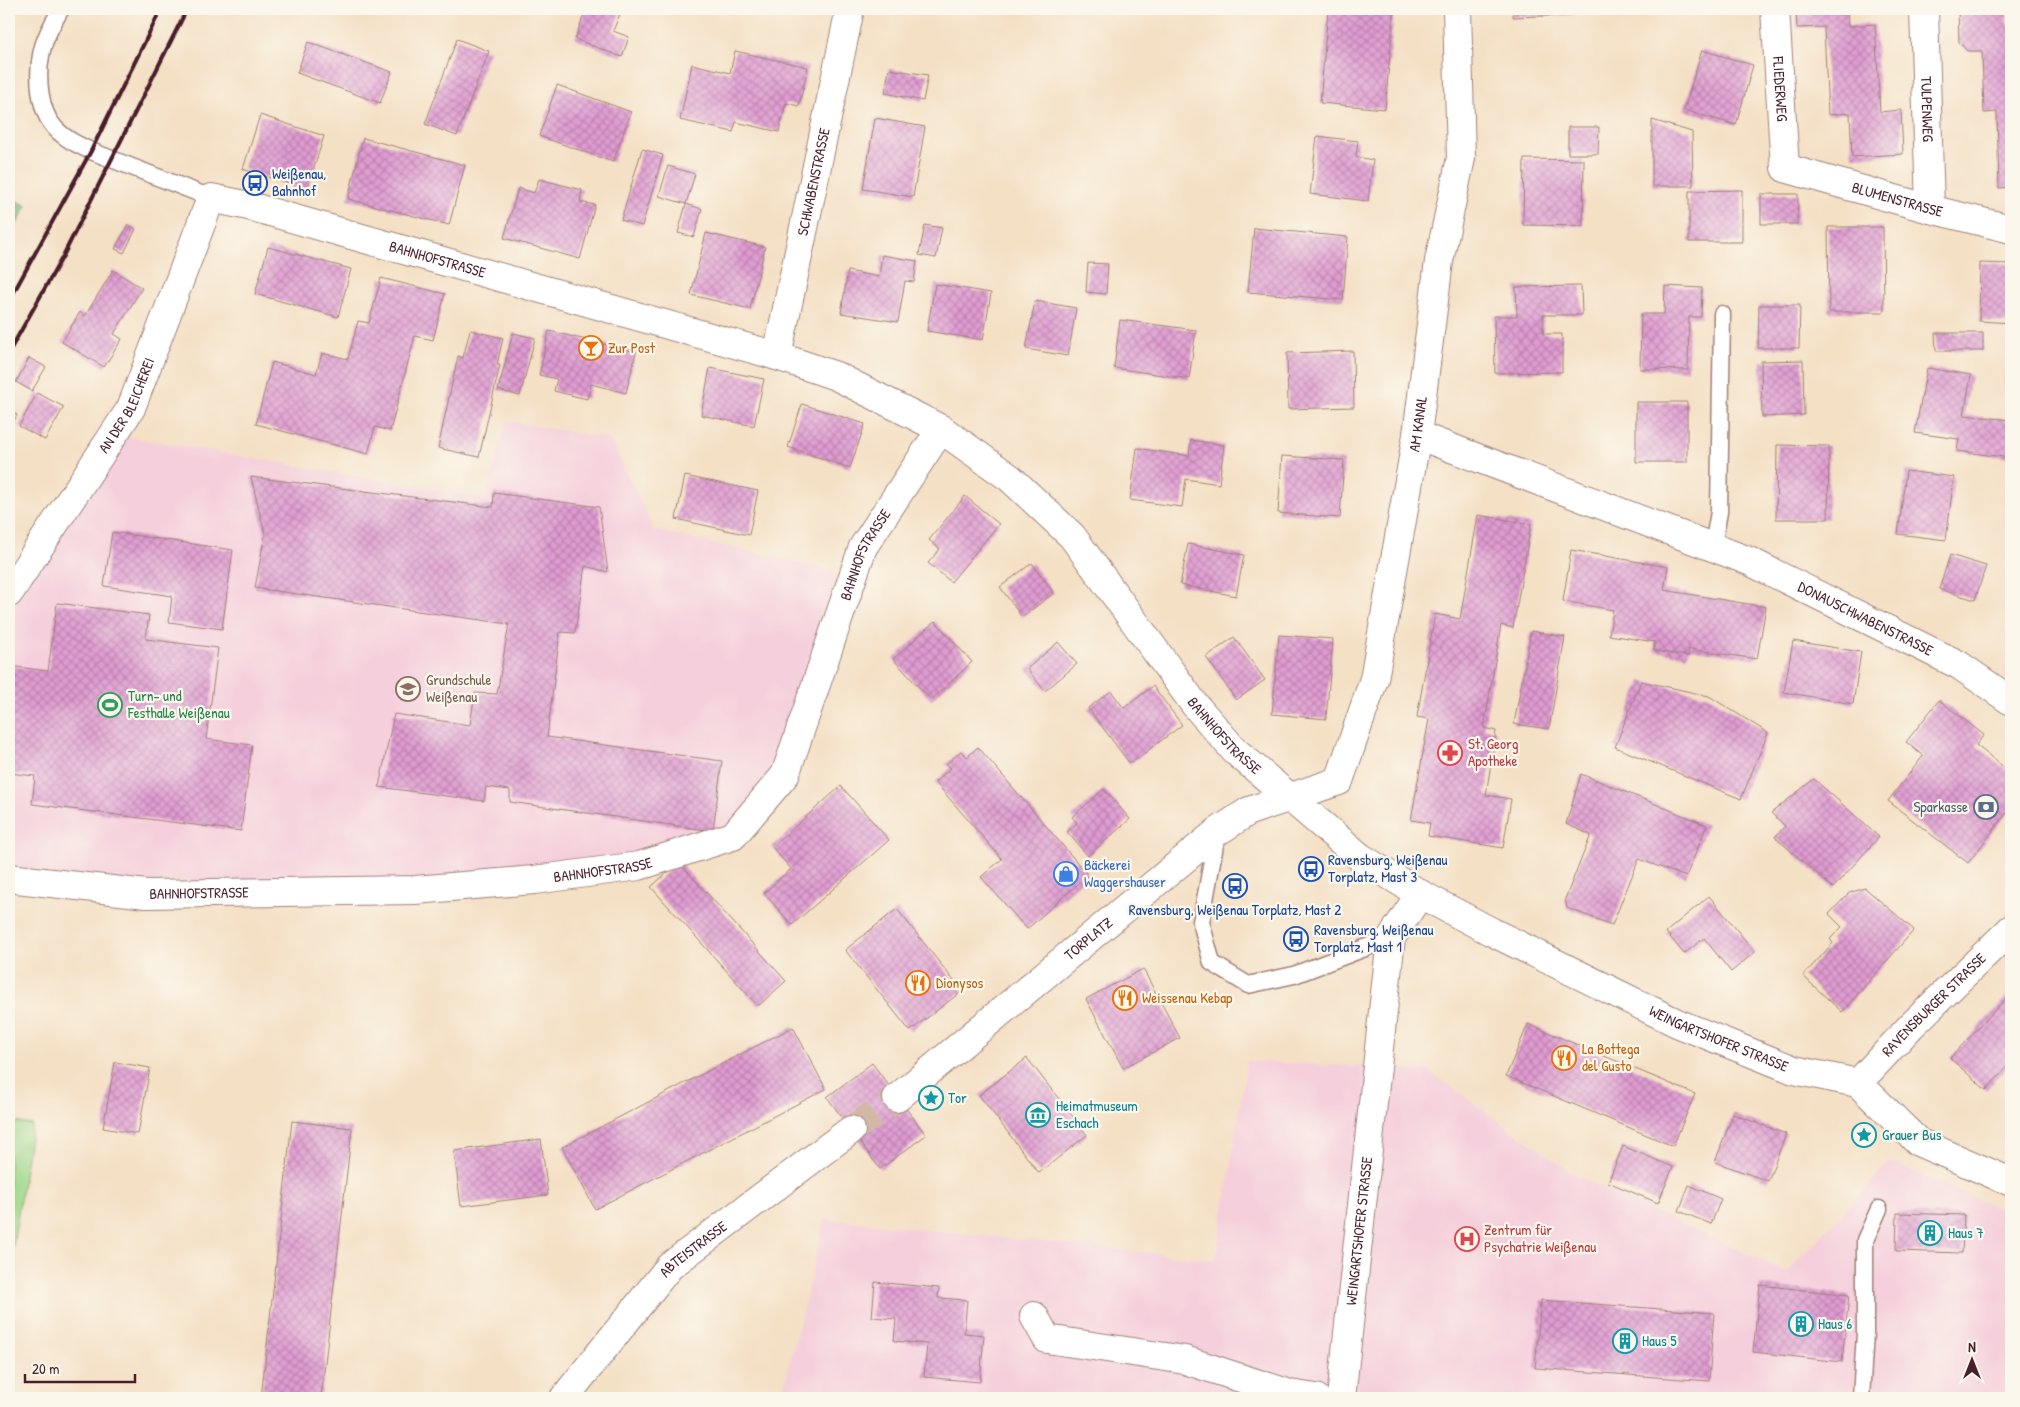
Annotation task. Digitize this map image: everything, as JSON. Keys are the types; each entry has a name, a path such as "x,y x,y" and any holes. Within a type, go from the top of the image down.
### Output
{"street":[{"name":"SCHWABENSTRASSE","path":"777,356 850,9"},
{"name":"AM KANAL","path":"1290,798 1339,781 1374,679 1417,436 1439,261 1461,158 1457,9"},
{"name":"FLIEDERWEG","path":"1775,9 1785,168"},
{"name":"TULPENWEG","path":"1924,9 1930,209"},
{"name":"BLUMENSTRASSE","path":"1785,168 1930,209 2011,229"},
{"name":"BAHNHOFSTRASSE","path":"211,198 258,209 777,356 836,376 941,429 1010,478 1072,536 1195,704 1235,751 1290,798"},
{"name":"AN DER BLEICHEREI","path":"9,593 131,408 211,198"},
{"name":"BAHNHOFSTRASSE","path":"9,878 146,894 415,890 534,880 640,866 733,836 785,775 863,547 941,429"},
{"name":"DONAUSCHWABENSTRASSE","path":"1417,436 1749,561 1959,665 2011,701"},
{"name":"TORPLATZ","path":"897,1098 1217,832 1248,811 1290,798"},
{"name":"WEINGARTSHOFER STRASSE","path":"1290,798 1360,857 1420,894 1492,932 1677,1023 1794,1070 1858,1082"},
{"name":"WEINGARTSHOFER STRASSE","path":"1341,1398 1391,938 1420,894"},
{"name":"RAVENSBURGER STRASSE","path":"1858,1082 1910,1026 2011,929"},
{"path":"1858,1082 1918,1142 2011,1182"},
{"name":"ABTEISTRASSE","path":"564,1398 670,1266 851,1130"},
{"path":"1034,1316 1047,1339 1185,1360 1290,1394 1316,1398"}],"lane":[{"name":"BAHNHOFSTRASSE","path":"61,9 48,34 41,61 40,85 43,102 54,127 73,143 211,198"},
{"path":"1713,546 1719,512 1722,314"},
{"path":"1217,832 1200,922 1212,963 1248,985 1294,975 1391,938"},
{"path":"1861,1398 1865,1333 1865,1240 1878,1208"}],"shaded area":[{"name":"Grundschule Weißenau","path":"507,421 610,439 654,530 833,571 840,591 779,769 731,831 638,860 414,883 84,881 9,865 9,608 119,435 485,498"},
{"name":"Zentrum für Psychatrie Weißenau","path":"1247,1061 1427,1070 1575,1175 1787,1272 1890,1162 2011,1214 2011,1398 781,1398 825,1219 1216,1260"}],"green space":[{"path":"9,196 27,206 9,238"},
{"path":"9,1121 32,1125 9,1271"}],"building":[{"path":"586,9 622,9 613,31 629,37 622,57 575,39"},
{"path":"1328,9 1394,9 1385,109 1320,103"},
{"path":"1513,9 1572,9 1572,15 1513,17"},
{"path":"1796,9 1847,9 1848,26 1875,24 1880,112 1901,110 1903,154 1852,157 1850,113 1828,115 1824,27 1797,28"},
{"path":"1958,9 2007,9 2007,25 2011,25 2011,187 1999,188 1997,112 1984,113 1982,51 1967,51 1959,42"},
{"path":"457,39 489,51 457,136 425,124"},
{"path":"308,42 392,72 380,103 297,73"},
{"path":"1702,50 1753,65 1736,125 1684,110"},
{"path":"735,51 808,67 799,106 786,103 779,132 736,122 733,132 680,120 692,64 730,73"},
{"path":"889,69 928,75 923,101 885,93"},
{"path":"557,85 631,112 613,162 539,136"},
{"path":"260,115 324,136 307,190 243,169"},
{"path":"875,118 925,127 913,197 863,189"},
{"path":"1652,120 1692,132 1693,186 1652,186"},
{"path":"1568,127 1599,127 1598,154 1568,154"},
{"path":"1317,136 1358,141 1356,157 1373,160 1368,201 1310,194"},
{"path":"363,138 465,165 449,225 348,199"},
{"path":"642,149 663,155 642,226 621,220"},
{"path":"1524,159 1584,160 1583,226 1523,225"},
{"path":"668,166 695,174 686,204 659,196"},
{"path":"539,179 582,190 580,202 595,205 580,259 504,238 518,188 534,193"},
{"path":"1742,190 1742,242 1689,242 1689,191"},
{"path":"1761,194 1798,194 1797,224 1761,224"},
{"path":"686,204 702,209 694,237 678,233"},
{"path":"128,225 136,229 124,253 115,249"},
{"path":"925,225 942,228 936,258 919,255"},
{"path":"1828,227 1883,227 1884,312 1829,312"},
{"path":"1254,228 1348,237 1343,300 1248,292"},
{"path":"706,233 765,247 750,309 691,295"},
{"path":"268,247 351,269 338,317 255,294"},
{"path":"882,255 917,261 914,282 905,281 898,322 841,313 848,271 879,277"},
{"path":"1088,263 1108,264 1106,294 1086,292"},
{"path":"1980,263 2011,264 2011,323 1979,321"},
{"path":"113,270 142,288 114,334 122,339 104,367 62,342 80,312 85,316"},
{"path":"381,278 445,294 433,340 415,336 390,431 375,427 368,454 256,424 272,362 316,374 322,353 348,359 358,321 369,323"},
{"path":"935,284 991,293 983,340 927,331"},
{"path":"1581,286 1582,315 1543,315 1543,334 1562,334 1562,372 1495,373 1494,316 1517,316 1516,287"},
{"path":"1665,286 1702,288 1701,317 1689,317 1688,370 1640,369 1641,314 1664,314"},
{"path":"1035,301 1076,308 1068,356 1026,349"},
{"path":"1759,305 1800,305 1799,348 1758,348"},
{"path":"1120,320 1196,330 1189,379 1114,368"},
{"path":"470,330 503,338 497,365 500,365 479,457 438,448 458,356 463,358"},
{"path":"549,331 636,352 626,393 591,384 587,399 554,391 557,379 539,375"},
{"path":"513,333 535,338 520,396 498,390"},
{"path":"1935,333 1983,333 1983,351 1936,351"},
{"path":"1353,351 1354,407 1288,409 1287,353"},
{"path":"29,358 46,367 32,391 16,382"},
{"path":"1803,360 1804,415 1762,417 1761,361"},
{"path":"710,368 764,379 754,426 701,415"},
{"path":"1927,368 1971,375 1964,415 2011,420 2011,458 1957,451 1959,439 1915,433"},
{"path":"37,393 64,407 45,440 19,426"},
{"path":"1636,402 1687,402 1687,462 1636,462"},
{"path":"802,404 865,424 850,468 788,447"},
{"path":"9,410 17,415 9,431"},
{"path":"1191,440 1224,445 1219,484 1186,479 1182,507 1130,500 1137,448 1189,456"},
{"path":"1777,445 1829,446 1828,519 1776,519"},
{"path":"1282,456 1344,460 1340,518 1278,513"},
{"path":"1906,471 1954,477 1946,540 1898,534"},
{"path":"685,476 758,491 749,535 676,519"},
{"name":"Grundschule Weißenau","path":"251,477 493,507 494,493 599,507 608,572 585,566 575,633 560,632 547,737 722,761 713,831 510,802 510,790 486,787 484,801 379,787 394,714 470,725 475,693 497,694 509,624 255,588 265,534"},
{"path":"965,496 999,524 951,582 928,563 940,549 929,540"},
{"path":"1478,515 1531,524 1513,628 1501,625 1484,728 1496,731 1486,795 1511,799 1503,848 1428,836 1430,823 1411,820 1429,719 1417,717 1435,614 1460,619"},
{"path":"112,532 233,550 222,629 169,622 172,596 104,586"},
{"path":"1188,544 1244,555 1236,596 1180,585"},
{"path":"1571,550 1668,567 1664,590 1766,607 1757,659 1689,649 1688,656 1654,651 1655,642 1609,635 1613,610 1563,601"},
{"path":"1950,555 1986,566 1975,600 1939,589"},
{"path":"1032,563 1054,593 1022,617 1000,587"},
{"name":"Turn- und Festhalle Weißenau","path":"57,603 149,615 146,639 218,648 206,739 252,745 241,831 32,804 35,776 9,773 9,666 48,671"},
{"path":"935,621 972,662 931,700 893,659"},
{"path":"1531,631 1565,637 1549,729 1514,724"},
{"path":"1279,635 1333,639 1326,719 1272,714"},
{"path":"1234,637 1265,680 1236,700 1206,657"},
{"path":"1793,641 1861,652 1853,704 1784,692"},
{"path":"1058,642 1077,664 1045,691 1027,669"},
{"path":"1641,681 1709,696 1768,733 1741,799 1615,747"},
{"path":"1153,686 1182,725 1130,764 1088,708 1111,691 1124,708"},
{"path":"1939,700 1984,735 1976,745 2011,773 2011,808 1968,863 1888,801 1923,756 1906,742"},
{"path":"978,747 1088,875 1027,929 981,877 1002,859 935,782 951,768 946,764 961,751 967,757"},
{"path":"1581,774 1707,825 1686,877 1639,859 1612,925 1567,908 1565,899 1591,835 1566,824"},
{"path":"1814,779 1879,837 1833,888 1775,837 1785,826 1771,813"},
{"path":"841,786 889,840 792,925 764,893 791,869 772,847"},
{"path":"1104,789 1130,819 1088,856 1067,832 1077,823 1072,817"},
{"path":"679,862 786,981 758,1006 651,887"},
{"path":"1865,888 1914,930 1842,1012 1803,976 1833,943 1830,939 1842,927 1829,914 1849,893"},
{"path":"1709,896 1755,952 1731,972 1704,938 1684,954 1666,932"},
{"path":"897,909 962,991 910,1031 845,950"},
{"path":"1143,969 1180,1038 1123,1068 1086,999"},
{"path":"2011,993 2011,1063 1986,1090 1950,1058"},
{"path":"1528,1024 1695,1094 1673,1146 1506,1076"},
{"path":"793,1027 826,1089 595,1209 562,1147"},
{"path":"1027,1058 1087,1135 1039,1173 979,1095"},
{"path":"115,1062 150,1068 138,1134 103,1128"},
{"path":"872,1063 926,1135 880,1169 827,1097"},
{"path":"1733,1114 1786,1134 1768,1181 1715,1162"},
{"path":"292,1121 352,1128 321,1398 261,1398"},
{"path":"541,1139 548,1195 461,1206 454,1151"},
{"path":"1623,1146 1673,1167 1658,1203 1608,1182"},
{"path":"1689,1185 1721,1199 1711,1224 1679,1211"},
{"name":"Haus 7","path":"1897,1213 1964,1215 1962,1253 1896,1251"},
{"path":"875,1282 939,1288 938,1298 967,1300 964,1333 984,1335 980,1382 924,1377 927,1344 894,1341 896,1319 872,1317"},
{"name":"Haus 6","path":"1760,1285 1849,1295 1842,1362 1753,1352"},
{"name":"Haus 5","path":"1541,1300 1714,1313 1709,1381 1535,1368"}],"tunnel":[{"path":"851,1130 897,1098"}],"railway":[{"path":"9,301 91,151 161,9"},
{"path":"9,352 63,256 187,9"}],"place":[{"name":"Weißenau, Bahnhof","path":"255,183"},
{"name":"Zur Post","path":"591,348"},
{"name":"Grundschule Weißenau","path":"408,689"},
{"name":"Turn- und Festhalle Weißenau","path":"110,705"},
{"name":"St. Georg Apotheke","path":"1450,753"},
{"name":"Sparkasse","path":"1986,807"},
{"name":"Ravensburg, Weißenau Torplatz, Mast 3","path":"1311,869"},
{"name":"Bäckerei Waggershauser","path":"1066,874"},
{"name":"Ravensburg, Weißenau Torplatz, Mast 2","path":"1235,886"},
{"name":"Ravensburg, Weißenau Torplatz, Mast 1","path":"1296,939"},
{"name":"Dionysos","path":"918,983"},
{"name":"Weissenau Kebap","path":"1125,998"},
{"name":"La Bottega del Gusto","path":"1564,1058"},
{"name":"Tor","path":"931,1098"},
{"name":"Heimatmuseum Eschach","path":"1038,1115"},
{"name":"Grauer Bus","path":"1864,1135"},
{"name":"Haus 7","path":"1930,1233"},
{"name":"Zentrum für Psychatrie Weißenau","path":"1467,1239"},
{"name":"Haus 6","path":"1801,1324"},
{"name":"Haus 5","path":"1625,1341"}]}
